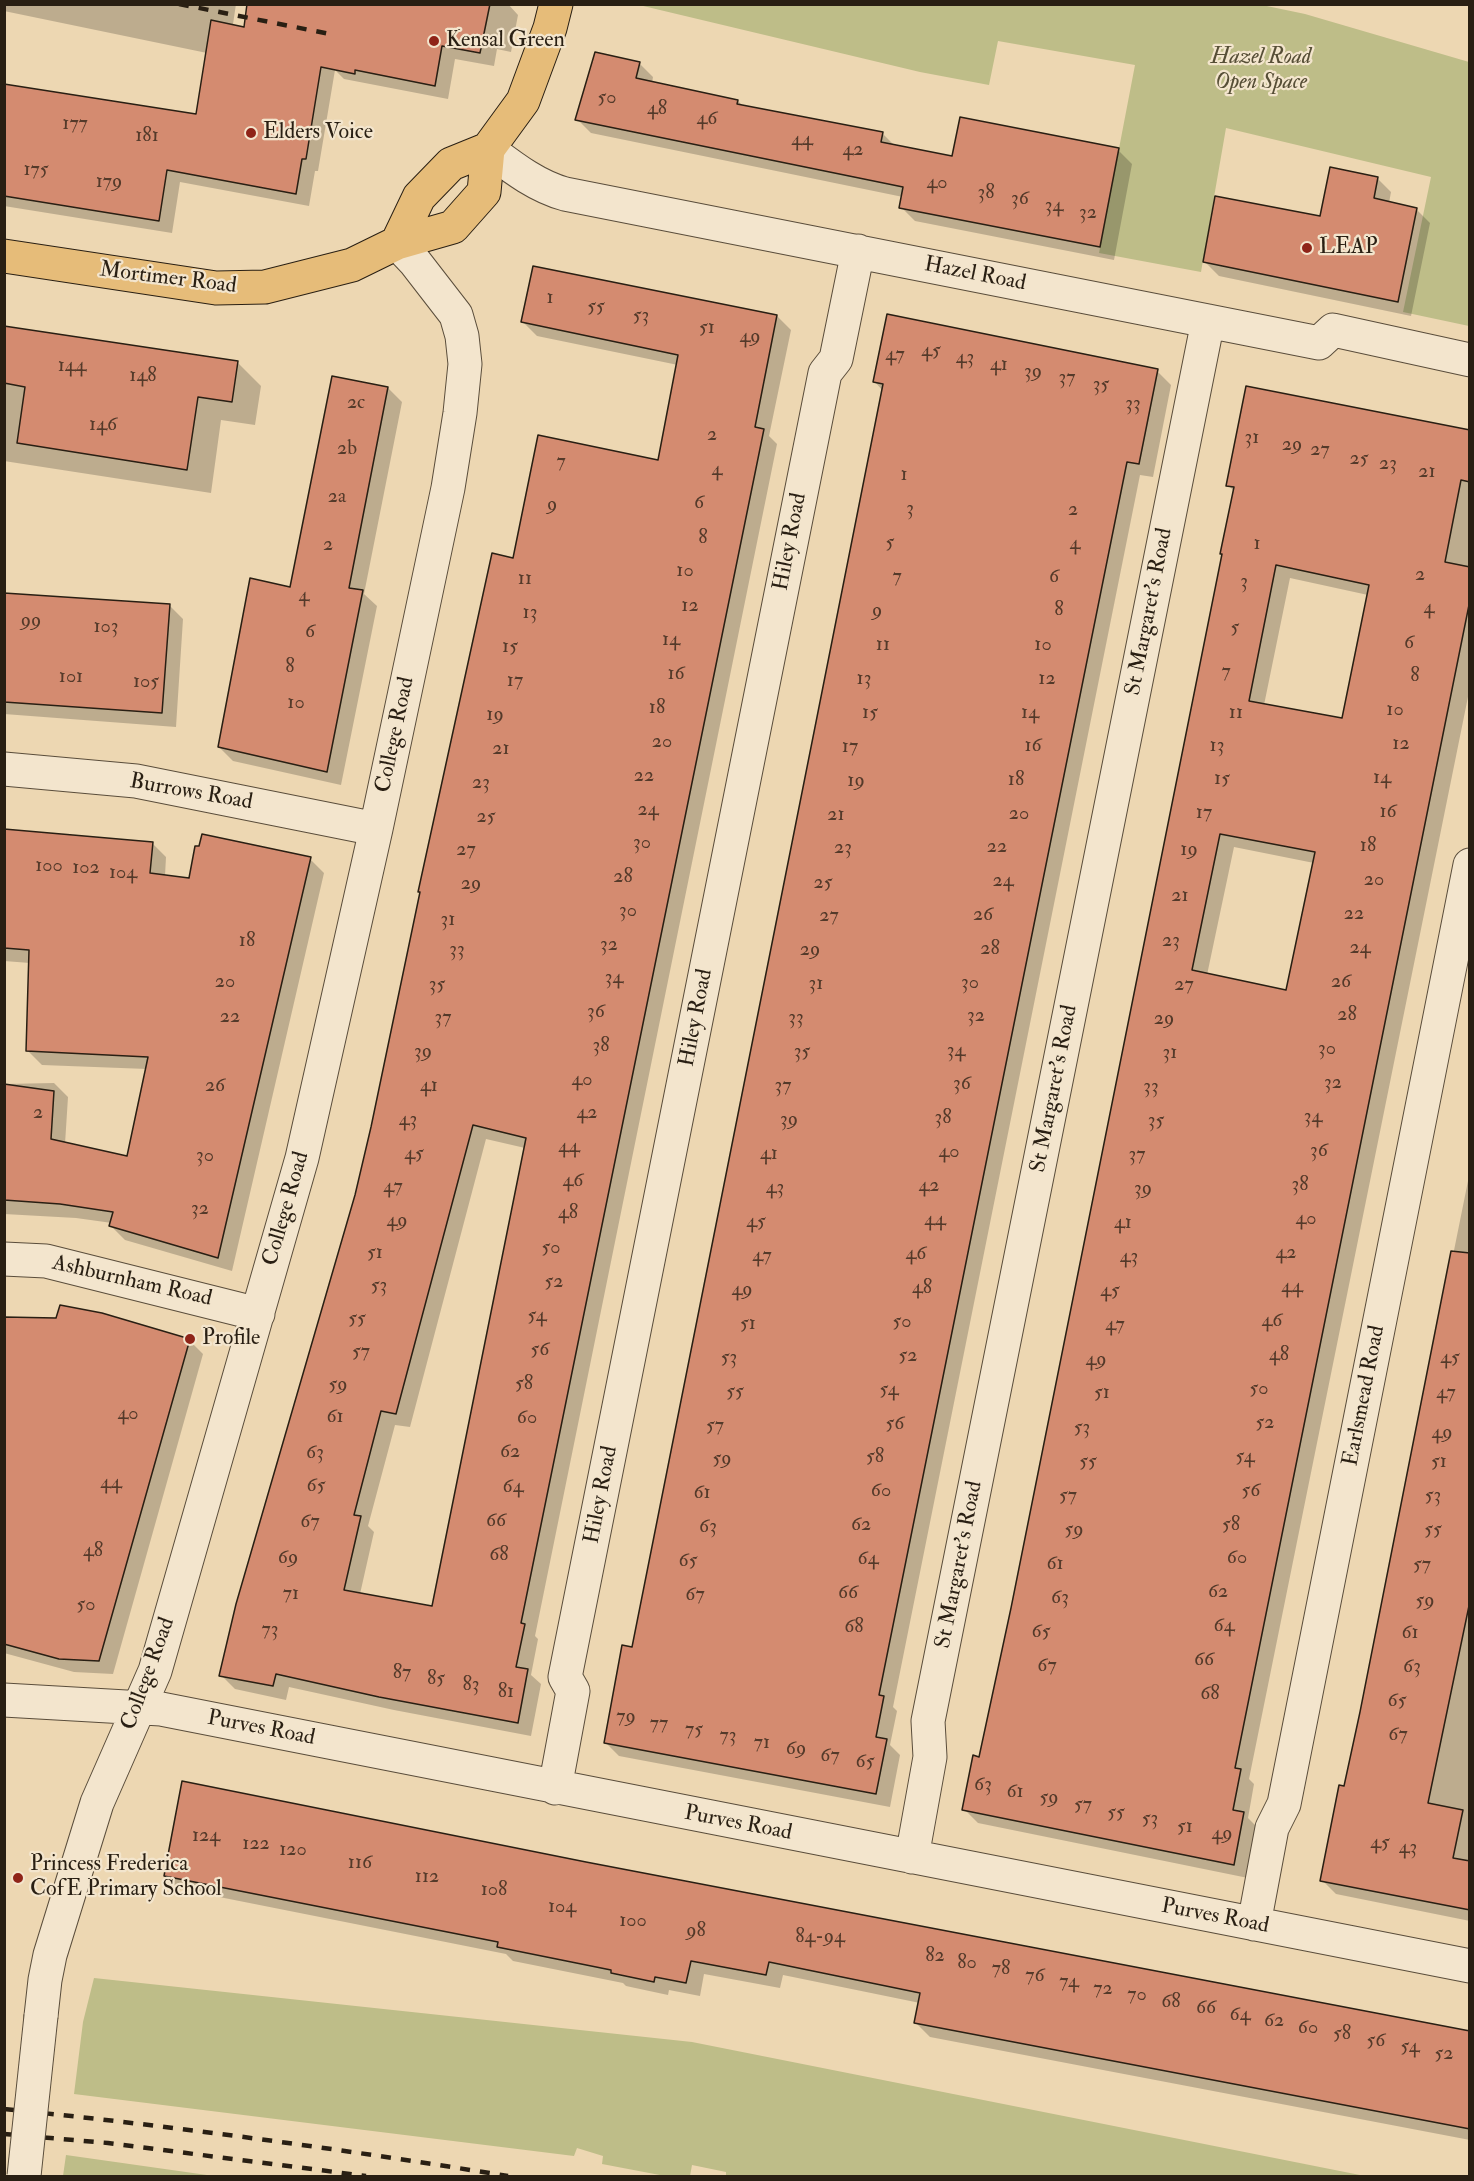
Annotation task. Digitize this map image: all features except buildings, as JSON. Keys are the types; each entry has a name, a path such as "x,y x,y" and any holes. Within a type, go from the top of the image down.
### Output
{"main road":[{"path":"397,243 419,197 451,164 488,148 523,101 550,28 556,4"},
{"path":"397,243 453,227 484,192 488,148"},
{"name":"Mortimer Road","path":"4,256 216,288 258,288 352,265 397,243"}],"street":[{"name":"Hazel Road","path":"488,148 534,181 565,194 1319,343 1333,330 1470,360"},
{"name":"College Road","path":"24,2176 45,1980 50,1955 97,1803 155,1671 303,1158 448,488 465,364 462,336 456,315 415,261 397,243"},
{"name":"Hiley Road","path":"555,1788 573,1691 566,1677 568,1666 825,373 836,359 858,251"},
{"name":"St Margaret's Road","path":"912,1857 930,1756 928,1721 1208,321"},
{"name":"Burrows Road","path":"4,769 136,781 376,829"},
{"name":"Earlsmead Road","path":"1254,1924 1272,1828 1284,1804 1470,865"},
{"name":"Ashburnham Road","path":"4,1259 46,1261 258,1314"},
{"name":"Purves Road","path":"4,1700 161,1709 1470,1966"}],"green space":[{"name":"Hazel Road Open Space","path":"639,5 1262,5 1305,14 1469,62 1469,326 1403,312 1431,177 1226,128 1201,272 1099,253 1135,65 998,41 989,85 920,72"},
{"path":"94,1978 692,2042 1365,2176 726,2176 726,2172 692,2165 690,2176 665,2176 602,2164 603,2156 577,2148 574,2156 74,2094 83,2022"},
{"path":"66,2155 214,2176 63,2176"}],"railway":[{"path":"179,4 335,35"},
{"path":"4,2109 257,2139 508,2176"},
{"path":"4,2134 108,2143 366,2176"}],"place":[{"name":"Kensal Green","path":"434,41"},
{"name":"Elders Voice","path":"251,133"},
{"name":"LEAP","path":"1307,248"},
{"name":"Profile","path":"190,1339"},
{"name":"Princess Frederica CofE Primary School","path":"18,1878"}]}
